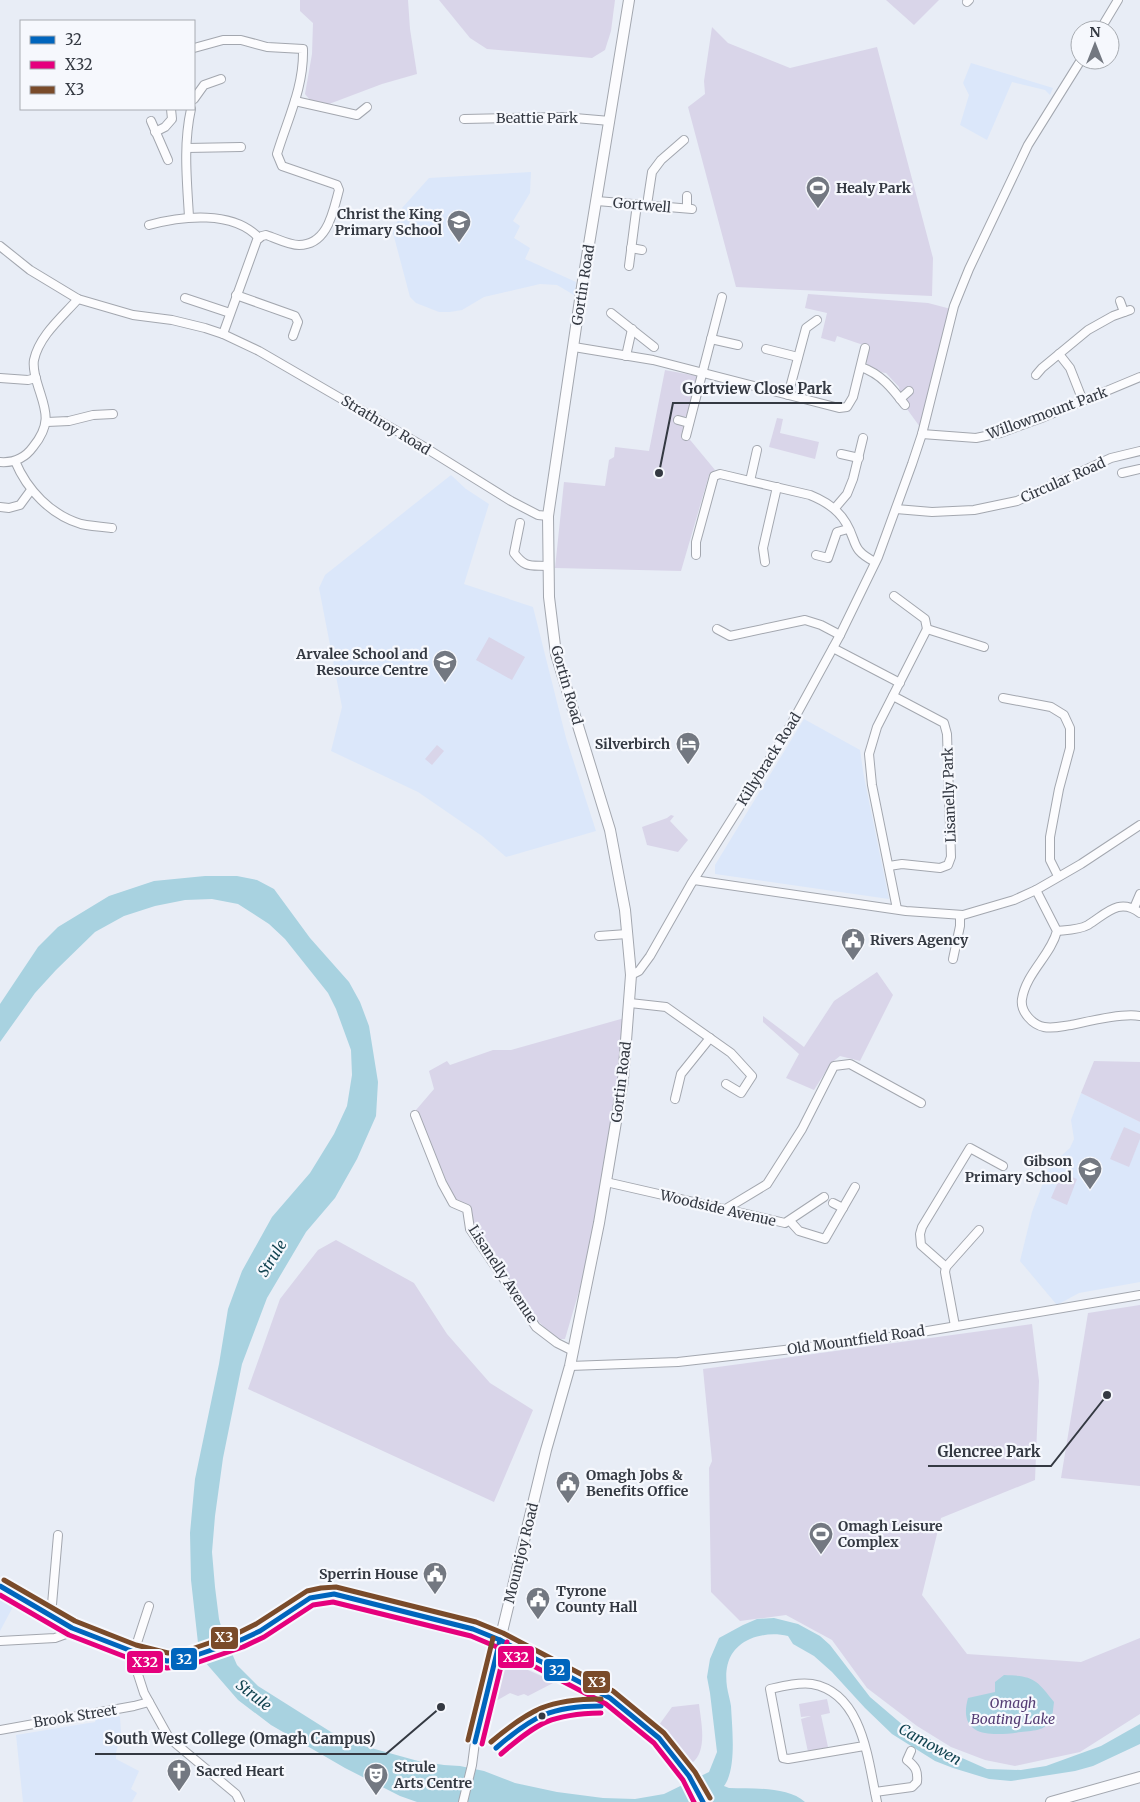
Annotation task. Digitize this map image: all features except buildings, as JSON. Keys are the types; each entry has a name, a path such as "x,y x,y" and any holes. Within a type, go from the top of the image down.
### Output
{"main road":[{"name":"Gortin Road","path":"570,1366 606,1182 623,1080 631,975 625,910 610,830 556,654 549,597 548,516 581,293 629,0"},
{"name":"Mountjoy Road","path":"500,1640 546,1450 570,1366"},
{"path":"0,1586 72,1628 134,1652 167,1661 185,1659 241,1640 260,1631 310,1598 322,1595 334,1594 473,1629 500,1640 610,1698 659,1738 689,1776 703,1802"},
{"path":"1051,1802 1140,1777"}],"street":[{"path":"1106,20 1118,0"},
{"path":"195,48 224,40 241,40 267,47 303,49 303,68 295,101 277,154 282,166 337,185 339,190 328,226 316,239 301,245 266,235 259,238 236,295 223,334"},
{"name":"Killybrack Road","path":"631,975 638,971 650,956 694,880 788,730 840,635 875,562 896,509 922,434 954,306 969,269 1028,145 1075,70"},
{"path":"195,98 204,85 222,79"},
{"path":"295,101 357,115 367,107"},
{"path":"156,132 165,127 172,119 171,110"},
{"path":"189,217 186,186 187,132 191,110"},
{"name":"Beattie Park","path":"464,119 562,117 610,121"},
{"path":"151,121 168,160"},
{"path":"647,205 652,172 661,160 681,142 684,152"},
{"path":"187,148 241,147"},
{"name":"Gortwell","path":"597,201 690,208 687,196"},
{"path":"629,266 637,204"},
{"path":"149,224 189,217 210,217 250,230 259,238"},
{"path":"0,246 30,270 78,299 51,328 37,347 33,363 45,409 46,422 29,452 15,462 0,462"},
{"path":"631,248 642,250"},
{"path":"236,295 295,316 298,322 293,336"},
{"path":"686,436 722,297"},
{"path":"185,298 230,313"},
{"name":"Strathroy Road","path":"78,299 133,315 172,320 223,334 259,351 342,398 527,510 538,515 548,516"},
{"path":"1036,375 1088,330 1127,311 1120,301"},
{"path":"611,313 654,347"},
{"path":"788,395 806,328 817,320"},
{"path":"626,356 632,329"},
{"path":"711,339 738,345"},
{"path":"574,347 653,360 839,408 847,407 853,397 865,348"},
{"path":"766,349 798,357"},
{"path":"1059,354 1070,368 1083,401"},
{"path":"861,366 884,379 903,402 909,391"},
{"name":"Willowmount Park","path":"922,434 976,438 1000,433 1140,377"},
{"path":"0,378 28,380 36,378"},
{"path":"46,422 69,421 92,415 113,414"},
{"path":"678,420 689,423"},
{"path":"835,508 847,494 853,479 863,438"},
{"path":"750,481 757,450"},
{"name":"Circular Road","path":"896,509 932,512 974,510 1017,501 1111,458 1140,452"},
{"path":"842,454 858,458"},
{"path":"15,462 21,476 31,490 62,516 82,524 112,528"},
{"path":"1122,473 1140,469"},
{"path":"696,554 696,542 714,476 720,474 810,495 823,500 835,508 847,524 854,545 864,556 875,562"},
{"path":"765,562 762,548 777,487"},
{"path":"0,507 9,508 20,505 31,490"},
{"path":"520,522 514,553 522,563 528,566 549,566"},
{"path":"816,555 828,558 837,532 848,529"},
{"path":"894,596 925,619 927,629 877,727 869,754 872,785 897,909"},
{"path":"717,629 730,636 805,620 821,624 840,635"},
{"path":"927,629 984,647"},
{"path":"833,648 900,683"},
{"name":"Lisanelly Park","path":"889,866 902,864 940,868 948,865 951,858 947,734 944,723 893,696"},
{"path":"1003,698 1051,707 1064,715 1070,728 1070,748 1059,789 1050,837 1050,860 1058,876"},
{"path":"694,880 897,909 960,915 1014,900 1036,890 1081,864 1140,825"},
{"path":"1036,890 1057,931"},
{"path":"1057,931 1073,930 1087,926 1104,913 1116,908 1126,906 1137,910 1140,894"},
{"path":"953,958 960,926 960,915"},
{"path":"1057,931 1028,982 1022,1000 1023,1009 1028,1017 1044,1027 1060,1027 1098,1019 1140,1016"},
{"path":"599,936 627,934"},
{"path":"630,1003 666,1007 731,1052 752,1076 741,1093 726,1084"},
{"path":"675,1099 681,1074 710,1038"},
{"path":"724,1210 768,1184 802,1129 834,1066 850,1064 921,1102"},
{"name":"Lisanelly Avenue","path":"415,1116 445,1190 453,1203 467,1209 470,1229 536,1327 557,1343 573,1351"},
{"path":"946,1267 921,1245 920,1234 922,1227 970,1148 1003,1166"},
{"name":"Woodside Avenue","path":"606,1182 785,1223 824,1197"},
{"path":"790,1221 799,1231 825,1239 855,1187"},
{"path":"833,1203 843,1208"},
{"path":"955,1326 945,1272 946,1267 979,1230"},
{"name":"Old Mountfield Road","path":"570,1366 678,1362 854,1342 1140,1295"},
{"path":"51,1616 58,1535"},
{"path":"149,1606 134,1652 135,1666 144,1693 169,1738 236,1794 240,1802"},
{"path":"0,1641 55,1638 66,1634 72,1628"},
{"name":"Mountjoy Road","path":"463,1802 472,1765 475,1742 500,1640"},
{"path":"864,1746 788,1760 783,1758 770,1689 789,1685 810,1684 829,1689 844,1703 858,1722 864,1746 875,1792 877,1802"},
{"name":"Brook Street","path":"0,1730 149,1702"},
{"path":"875,1792 912,1787 917,1782 918,1774 916,1767 907,1760 911,1751"}],"shaded area":[{"path":"971,63 1053,88 1050,95 1045,90 1012,82 987,140 960,125 969,95 963,83"},
{"name":"Christ the King Primary School","path":"531,172 530,193 513,221 520,226 514,238 530,248 525,259 576,282 574,295 557,285 540,284 484,297 462,310 450,312 439,312 416,303 410,297 393,233 402,208 429,178"},
{"name":"Arvalee School and Resource Centre","path":"451,475 466,489 489,504 464,584 533,607 566,738 596,831 506,857 482,836 418,792 331,751 342,707 319,588 325,575"},
{"path":"804,719 860,750 889,899 715,874 715,865"},
{"name":"Gibson Primary School","path":"1081,1093 1140,1122 1140,1282 1079,1293 1057,1305 1020,1261 1032,1212 1049,1167 1070,1148 1074,1139 1071,1120"},
{"path":"0,1594 15,1603 0,1631"},
{"path":"116,1715 120,1717 121,1733 116,1759 139,1771 131,1789 137,1793 132,1802 23,1802 16,1735 95,1722 96,1718"}],"green space":[{"path":"300,0 408,0 410,29 417,74 382,84 329,104 311,101 305,94 312,54 313,23 300,11"},
{"path":"439,0 615,0 611,31 605,50 592,58 487,49 470,38"},
{"path":"886,0 939,0 914,25"},
{"name":"Healy Park","path":"712,27 728,43 790,68 877,47 933,258 932,296 736,287 688,107 705,94 704,81"},
{"path":"808,294 928,303 951,309 920,427 907,409 909,406 906,399 914,391 910,387 900,392 899,387 886,373 867,365 869,347 837,336 835,342 821,338 827,313 805,308"},
{"path":"665,370 697,376 687,416 676,415 674,422 684,426 683,433 715,470 709,475 681,571 555,568 564,482 605,486 609,460 614,457 615,447 649,451"},
{"path":"777,418 783,419 780,433 819,442 815,459 769,447"},
{"path":"489,637 525,657 512,680 476,660"},
{"path":"437,745 444,751 432,765 425,759"},
{"path":"671,815 674,816 670,821 688,840 678,852 647,845 642,827"},
{"path":"877,972 893,995 860,1061 840,1056 831,1063 814,1090 786,1078 799,1054 763,1022 763,1016 804,1047 834,1001"},
{"path":"628,1017 599,1223 565,1339 556,1339 538,1321 474,1226 469,1206 455,1201 416,1110 434,1089 429,1071 447,1061 450,1065 493,1050 511,1050"},
{"path":"1094,1061 1140,1062 1140,1122 1081,1093"},
{"path":"1124,1127 1140,1134 1140,1139 1129,1167 1110,1159"},
{"path":"1062,1173 1077,1179 1067,1205 1051,1198"},
{"path":"336,1240 414,1283 447,1334 490,1383 533,1410 494,1502 248,1389 280,1299 318,1250"},
{"path":"1140,1305 1140,1486 1061,1478 1088,1313"},
{"name":"Omagh Leisure Complex","path":"1032,1324 1039,1381 1035,1480 941,1518 922,1595 967,1654 1081,1662 1140,1638 1140,1714 1080,1752 1015,1766 985,1760 951,1747 917,1726 867,1688 832,1640 786,1615 740,1621 711,1592 709,1468 712,1461 703,1369"},
{"path":"505,1660 555,1682 528,1696 524,1694 518,1696 510,1693 496,1701 493,1693 501,1663"},
{"path":"827,1699 830,1713 821,1715 828,1747 808,1752 801,1719 811,1716 801,1717 799,1704"},
{"path":"699,1704 702,1744 697,1758 692,1763 659,1725 672,1707"}],"water":[{"path":"205,876 237,876 257,880 274,889 310,938 349,982 360,1002 369,1026 378,1082 376,1116 357,1159 335,1198 306,1232 267,1298 242,1364 223,1458 212,1552 219,1619 237,1665 258,1686 331,1732 364,1746 418,1761 484,1771 515,1783 557,1792 603,1798 635,1799 664,1794 709,1772 717,1752 707,1677 710,1659 719,1638 757,1619 774,1618 798,1624 820,1636 830,1645 870,1697 904,1726 926,1736 944,1750 987,1769 1021,1770 1046,1766 1101,1746 1140,1724 1140,1744 1093,1766 1075,1771 1011,1781 989,1779 935,1761 892,1734 814,1656 793,1644 788,1636 778,1634 750,1639 738,1647 730,1658 726,1679 731,1706 733,1748 731,1769 724,1786 729,1788 779,1791 789,1793 805,1802 417,1802 400,1796 345,1768 271,1725 238,1700 205,1662 198,1643 191,1580 190,1533 195,1479 219,1364 228,1309 242,1271 272,1217 310,1173 334,1134 347,1106 352,1075 351,1050 328,993 285,939 269,924 238,904 212,899 185,900 155,906 124,916 95,932 35,993 0,1042 0,1004 38,947 58,927 109,896 154,881"},
{"path":"1004,1675 1022,1676 1034,1680 1048,1694 1054,1702 1052,1719 1045,1726 1036,1730 999,1734 980,1732 972,1727 968,1721 966,1711 968,1698 995,1692 995,1682"}],"transit line":[{"name":"X3","path":"4,1580 75,1621 136,1645 168,1653 183,1652 238,1633 256,1624 307,1591 321,1588 336,1587 476,1622 503,1633 613,1691 664,1733 695,1772 710,1798"},
{"name":"32","path":"0,1586 72,1628 134,1652 167,1661 185,1659 241,1640 260,1631 310,1598 334,1594 473,1629 500,1640 610,1698 659,1738 689,1776 703,1802"},
{"name":"X32","path":"0,1595 69,1635 131,1659 167,1668 187,1666 243,1647 264,1637 313,1605 333,1602 471,1636 497,1647 606,1704 654,1743 683,1780 694,1802"},
{"name":"X3","path":"468,1740 493,1638"},
{"name":"32","path":"475,1742 500,1640"},
{"name":"X32","path":"482,1744 507,1642"},
{"name":"X3","path":"491,1742 517,1721 541,1708 567,1701 601,1699"},
{"name":"32","path":"496,1748 521,1728 544,1715 569,1708 601,1706"},
{"name":"X32","path":"501,1754 525,1734 546,1722 570,1715 601,1713"}],"place":[{"name":"Healy Park","path":"818,209"},
{"name":"Christ the King Primary School","path":"459,243"},
{"name":"Gortview Close Park","path":"659,473"},
{"name":"Arvalee School and Resource Centre","path":"445,683"},
{"name":"Silverbirch","path":"688,765"},
{"name":"Rivers Agency","path":"853,961"},
{"name":"Gibson Primary School","path":"1090,1190"},
{"name":"Glencree Park","path":"1107,1395"},
{"name":"Omagh Jobs & Benefits Office","path":"568,1504"},
{"name":"Omagh Leisure Complex","path":"821,1555"},
{"name":"Sperrin House","path":"435,1595"},
{"name":"Tyrone County Hall","path":"538,1620"},
{"name":"South West College (Omagh Campus)","path":"441,1707"},
{"name":"Sacred Heart","path":"179,1792"},
{"name":"Strule Arts Centre","path":"376,1796"}],"water label":[{"name":"Strule","path":"272,1258"},
{"name":"Strule","path":"254,1695"},
{"name":"Camowen","path":"930,1744"}],"park label":[{"name":"Omagh Boating Lake","path":"1013,1712"}]}
